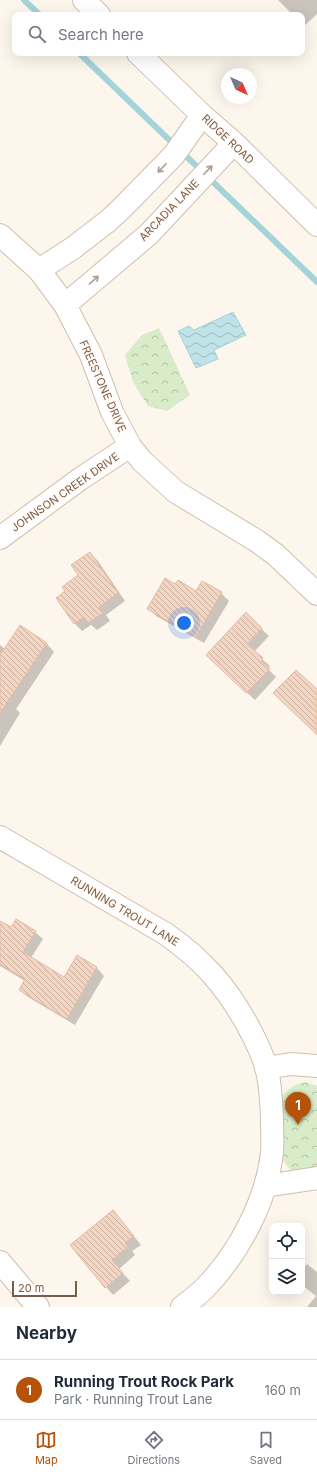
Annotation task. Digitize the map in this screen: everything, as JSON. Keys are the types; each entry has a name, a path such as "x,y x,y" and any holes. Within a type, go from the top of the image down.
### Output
{"street":[{"path":"84,0 96,12"},
{"name":"RIDGE ROAD","path":"141,56 234,143 317,225"},
{"path":"39,270 73,248 122,209 174,155 202,114"},
{"name":"ARCADIA LANE","path":"65,305 149,234 234,143"},
{"name":"FREESTONE DRIVE","path":"0,235 39,270 65,305 91,355 112,412 130,446 147,466 176,492 257,541 276,555 317,594"},
{"name":"JOHNSON CREEK DRIVE","path":"0,538 80,479 130,446"},
{"name":"RUNNING TROUT LANE","path":"0,837 166,934 186,949 210,971 240,1011 258,1044 266,1068 271,1097 272,1151 265,1186 249,1226 232,1255 204,1289 182,1307"},
{"path":"266,1068 291,1064 317,1066"},
{"path":"265,1186 317,1178"},
{"path":"0,1262 38,1307"}],"green space":[{"path":"159,328 190,395 167,411 148,406 133,382 125,355 142,335"},
{"path":"305,1082 317,1086 317,1170 298,1173 291,1170 283,1159 280,1143 280,1102 286,1091 297,1084"}],"water":[{"path":"233,312 246,335 214,350 218,359 196,368 178,331 189,326 194,330"}],"building":[{"path":"90,552 118,593 99,607 103,613 88,623 84,617 74,624 56,598 65,591 62,587 78,575 71,565"},
{"path":"165,578 175,584 178,580 196,591 202,581 222,592 196,637 147,609"},
{"path":"246,612 262,628 247,644 263,658 261,661 270,669 246,693 206,655"},
{"path":"20,625 47,643 0,713 0,655"},
{"path":"296,670 317,689 317,735 273,693"},
{"path":"16,919 36,931 23,952 64,977 77,955 97,967 67,1019 19,990 25,979 0,964 0,921 11,927"},
{"path":"113,1210 134,1236 125,1243 128,1247 112,1260 123,1273 105,1288 70,1245"}],"waterway":[{"path":"24,0 37,12"},
{"path":"82,56 317,282"}],"place":[{"name":"Running Trout Rock Park","path":"298,1125"}]}
